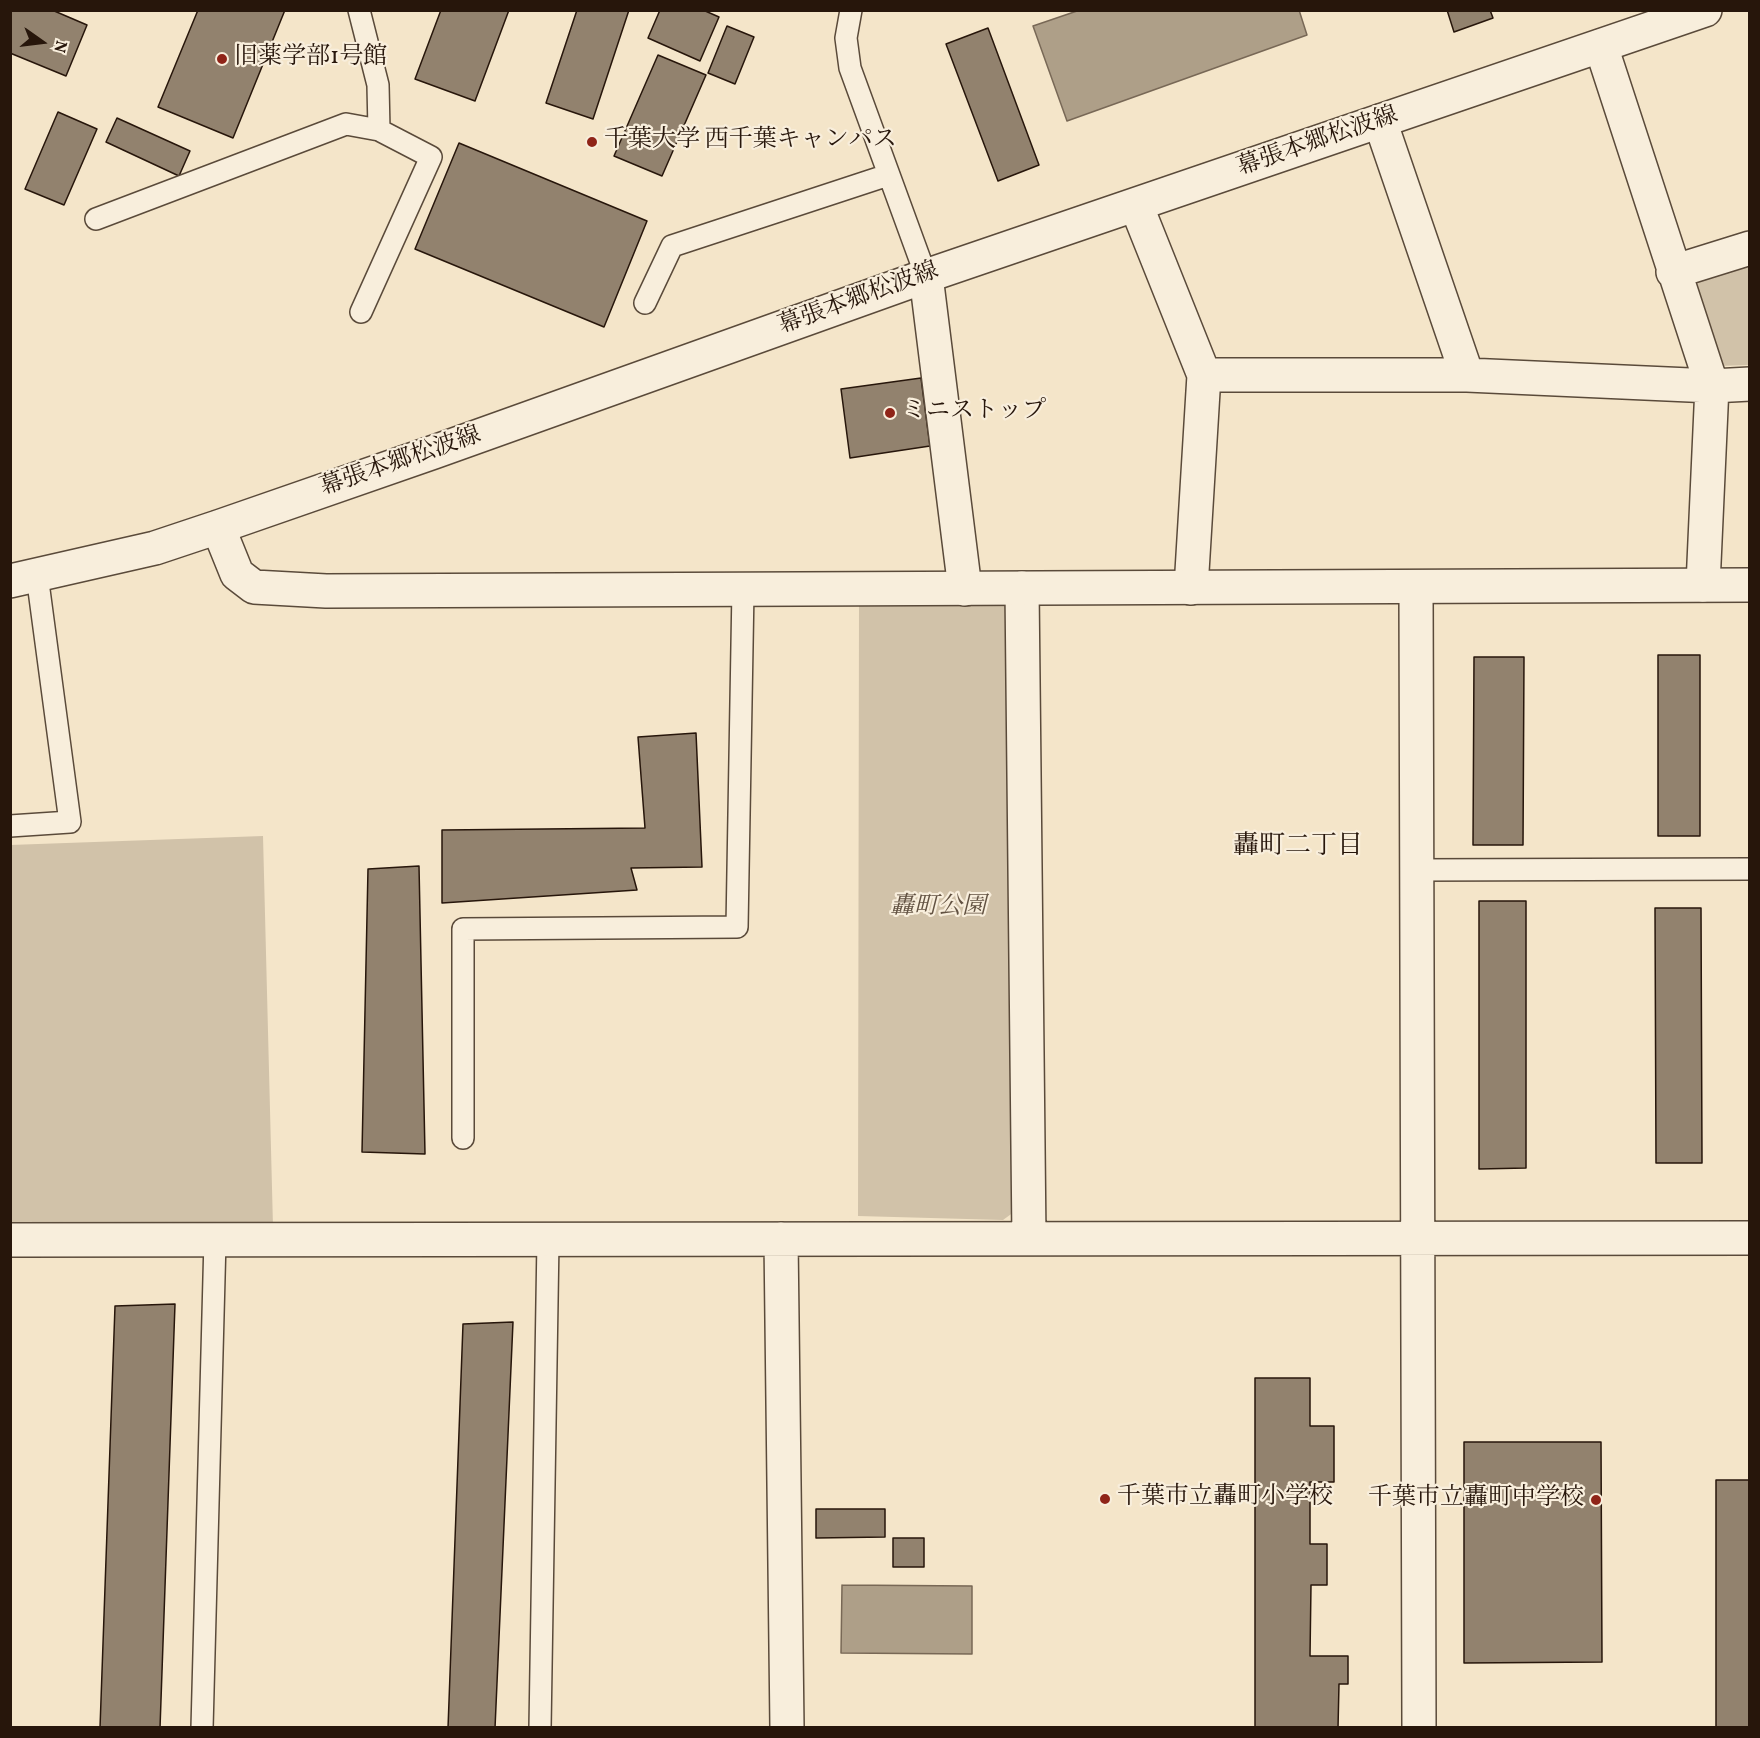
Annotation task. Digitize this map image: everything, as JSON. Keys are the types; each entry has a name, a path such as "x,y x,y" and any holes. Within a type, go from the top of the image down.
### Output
{"street":[{"name":"幕張本郷松波線","path":"24,578 155,548 434,452 926,276 1705,10"},
{"path":"1600,46 1712,386 1703,585"},
{"path":"1380,121 1467,375"},
{"path":"1136,205 1204,375 1191,588"},
{"path":"1673,272 1749,248"},
{"path":"926,276 965,589"},
{"path":"1204,375 1467,375 1712,386 1749,384"},
{"path":"218,526 237,574 254,586 326,591 1749,585"},
{"path":"1416,587 1419,1728"},
{"path":"1022,588 1029,1239"},
{"path":"10,1240 1749,1238"},
{"path":"781,1239 787,1728"}],"lane":[{"path":"359,10 378,86 379,130"},
{"path":"851,10 846,38 850,68 926,276"},
{"path":"96,219 346,124 379,130 431,157 361,312"},
{"path":"645,303 672,246 888,175"},
{"path":"10,826 69,822 24,578"},
{"path":"463,1138 463,929 737,927 743,589"},
{"path":"1416,870 1749,869"},
{"path":"202,1728 215,1240"},
{"path":"540,1728 548,1240"}],"green space":[{"path":"1749,259 1749,365 1718,366 1687,281"},
{"name":"轟町公園","path":"1006,601 1018,1209 1003,1220 858,1216 859,604"},
{"path":"263,836 273,1227 11,1224 10,845"}],"shaded area":[{"path":"1299,10 1307,35 1067,121 1033,26 1077,11"},
{"path":"842,1585 972,1586 972,1654 841,1653"}],"building":[{"path":"10,10 52,10 87,25 66,76 10,53"},
{"name":"旧薬学部1号館","path":"198,10 285,10 233,138 158,107"},
{"path":"441,10 509,10 475,101 415,79"},
{"path":"577,10 629,10 593,119 546,103"},
{"path":"660,10 703,10 719,17 700,61 648,38"},
{"path":"1447,10 1490,10 1493,18 1454,32"},
{"path":"727,26 754,37 735,84 708,73"},
{"path":"988,28 1039,165 998,181 946,44"},
{"path":"658,55 706,75 662,176 614,156"},
{"path":"58,112 97,129 64,205 25,189"},
{"path":"117,118 190,151 179,176 106,142"},
{"path":"459,143 647,221 604,327 415,249"},
{"path":"921,378 930,446 850,458 841,389"},
{"path":"1658,655 1700,655 1700,836 1658,836"},
{"path":"1474,657 1524,657 1523,845 1473,845"},
{"path":"696,733 702,867 631,868 637,890 442,903 442,830 645,828 638,737"},
{"path":"419,866 425,1154 362,1152 368,869"},
{"path":"1479,901 1526,901 1526,1168 1479,1169"},
{"path":"1655,908 1701,908 1702,1163 1656,1163"},
{"path":"175,1304 160,1728 100,1728 115,1306"},
{"path":"513,1322 495,1728 448,1728 463,1324"},
{"path":"1255,1378 1310,1378 1310,1426 1334,1426 1334,1482 1310,1482 1310,1544 1327,1544 1327,1585 1311,1585 1310,1656 1348,1656 1348,1684 1339,1684 1338,1728 1255,1728"},
{"path":"1464,1442 1601,1442 1602,1662 1464,1663"},
{"path":"1716,1480 1750,1480 1750,1728 1716,1728"},
{"path":"816,1509 885,1509 885,1537 816,1538"},
{"path":"893,1538 924,1538 924,1567 893,1567"}],"place":[{"name":"旧薬学部1号館","path":"222,59"},
{"name":"千葉大学 西千葉キャンパス","path":"592,142"},
{"name":"ミニストップ","path":"890,413"},
{"name":"千葉市立轟町小学校","path":"1105,1499"},
{"name":"千葉市立轟町中学校","path":"1596,1500"}],"district":[{"name":"轟町二丁目","path":"1298,848"}]}
